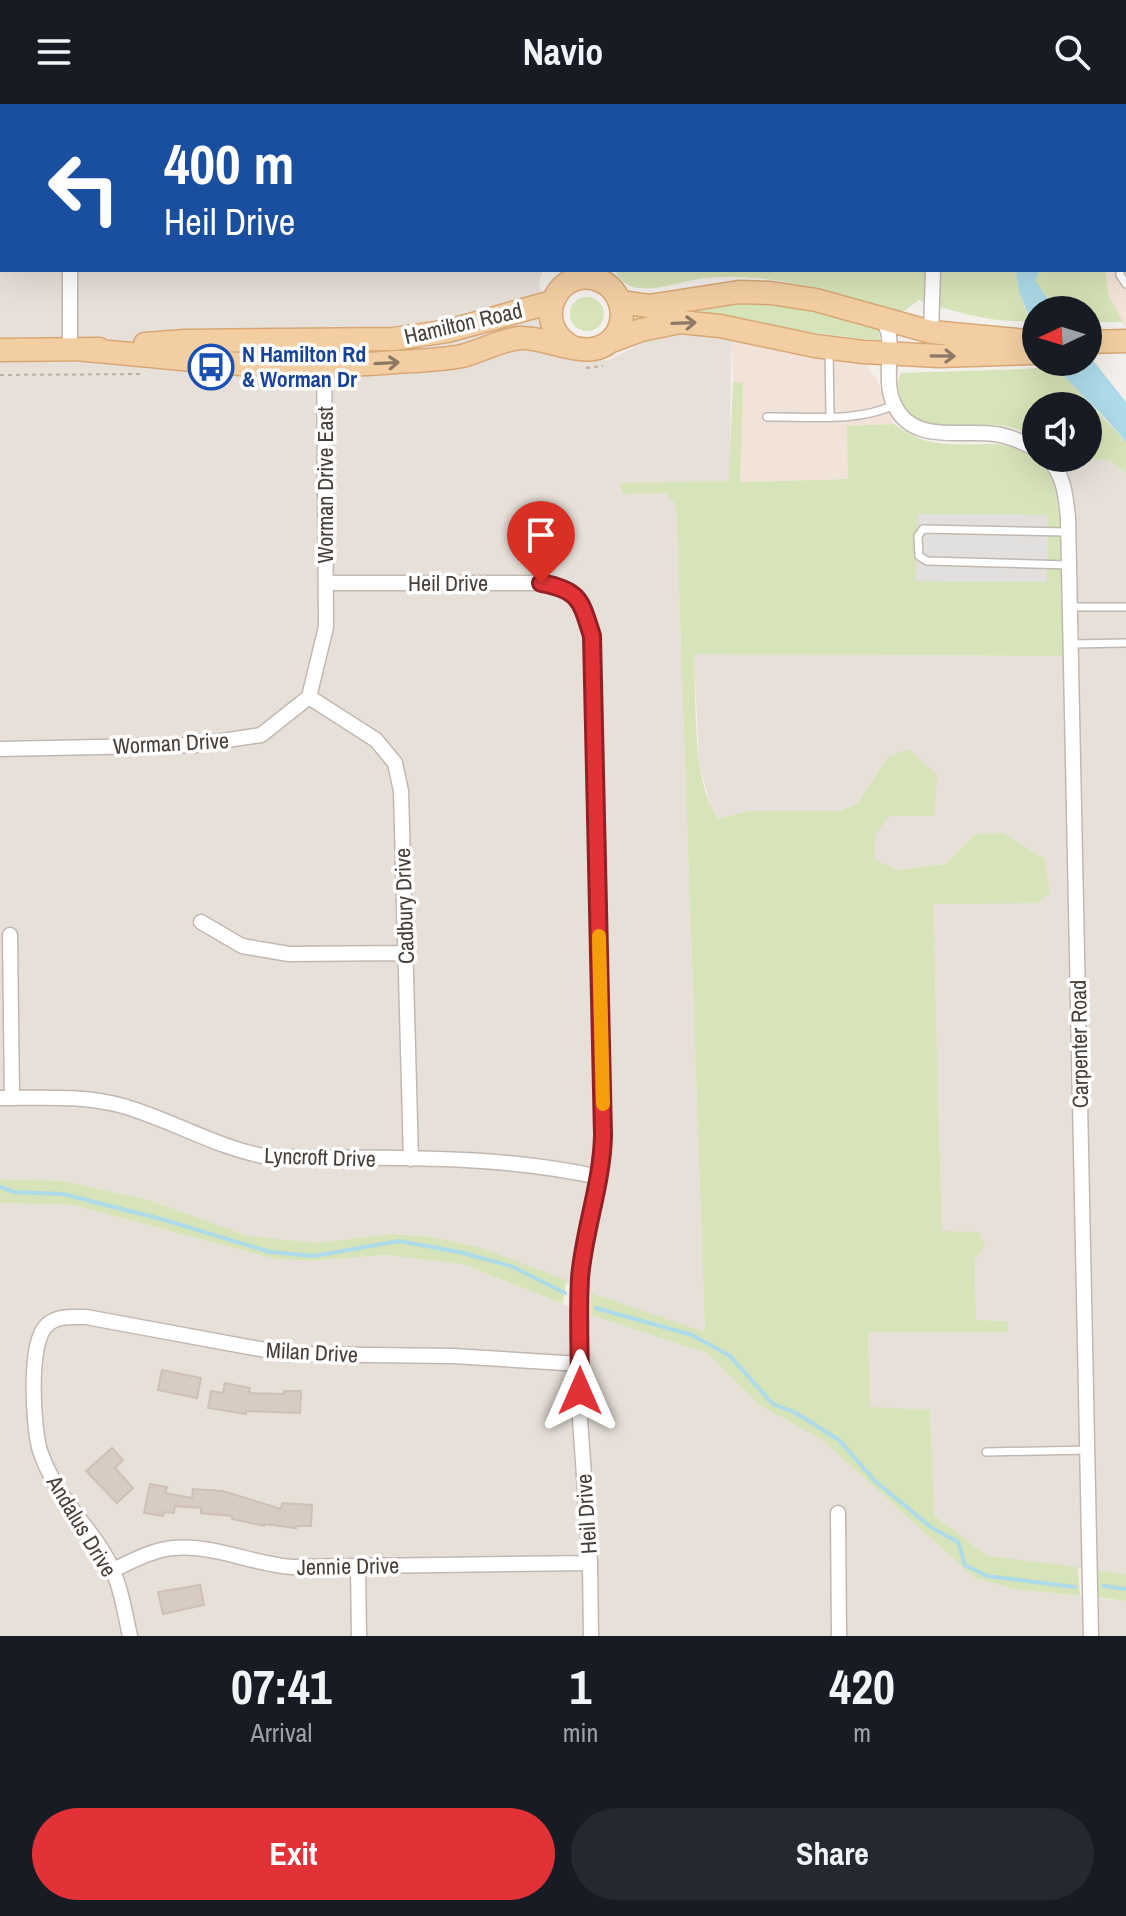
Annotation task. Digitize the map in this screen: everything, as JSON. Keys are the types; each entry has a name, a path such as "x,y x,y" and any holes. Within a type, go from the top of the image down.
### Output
{"main road":[{"path":"1022,343 998,346 939,356 888,353 829,348 697,322 663,324 609,352 590,350 580,358 550,337 550,318 560,285 577,279 589,278 639,296 658,296 706,287 776,287 838,299 876,316 931,332 998,346 1022,350"},
{"name":"Hamilton Road","path":"78,350 184,341 394,339 434,334 490,321 560,285"},
{"path":"609,352 621,322 610,286"},
{"name":"Hamilton Road","path":"0,350 78,350 245,364 325,364 437,358 512,331 535,330 550,337"},
{"path":"1102,342 1126,341"},
{"path":"1102,352 1126,351"}],"street":[{"path":"70,272 78,350"},
{"path":"931,332 933,272"},
{"path":"876,316 889,336 889,386 894,405 904,419 934,433 994,433 1022,442"},
{"name":"Worman Drive East","path":"324,339 326,583"},
{"name":"Carpenter Road","path":"1057,472 1065,490 1069,565 1091,1636"},
{"path":"309,697 326,627 326,583"},
{"name":"Heil Drive","path":"326,583 541,583 563,587 581,600 592,636 603,1086 602,1160 580,1278 580,1419 590,1563 591,1636"},
{"name":"Worman Drive","path":"0,749 195,745 261,735 309,697"},
{"name":"Cadbury Drive","path":"309,697 376,740 395,763 401,791 411,1159"},
{"path":"201,922 242,946 289,954 405,953"},
{"path":"6,1098 10,935"},
{"name":"Lyncroft Drive","path":"6,1098 80,1098 123,1106 243,1153 268,1157 511,1162 561,1168 599,1177"},
{"name":"Milan Drive","path":"47,1323 67,1317 86,1317 287,1354 453,1356 580,1364"},
{"name":"Andalus Drive","path":"47,1323 38,1338 35,1362 35,1413 40,1450 51,1477 113,1570 130,1636"},
{"path":"838,1513 839,1636"},
{"name":"Jennie Drive","path":"113,1570 155,1552 173,1548 213,1550 273,1565 590,1563"},
{"path":"358,1566 359,1636"}],"lane":[{"path":"829,348 830,416"},
{"path":"767,417 869,414 894,405"},
{"path":"1068,532 923,529 918,536 918,546 919,556 927,561 1069,565"},
{"path":"1070,607 1126,607"},
{"path":"1071,644 1126,643"},
{"path":"986,1452 1088,1450"}],"path":[{"path":"580,358 601,367 609,352"}],"shaded area":[{"path":"0,272 542,272 539,282 551,346 580,360 609,360 649,340 697,331 731,335 730,481 621,483 622,494 665,493 676,505 705,1333 591,1293 482,1248 434,1237 392,1234 317,1243 248,1236 152,1201 65,1181 0,1179"},
{"path":"1105,272 1126,272 1126,329 1109,296"},
{"path":"731,335 861,358 877,380 894,424 848,426 849,479 739,482 743,382 733,382"},
{"path":"1102,460 1110,460 1126,474 1126,1575 988,1556 933,1514 930,1410 870,1408 868,1331 1007,1332 1007,1321 976,1320 975,1258 942,1232 933,903 1037,903 1044,858 1003,833 975,834 945,864 899,870 875,860 875,834 889,816 933,816 888,757 858,803 838,811 746,811 719,819 711,810 699,761 694,654 1063,656 1058,503 1049,473 1102,472"},
{"path":"917,514 1048,515 1047,582 916,581"},
{"path":"0,1203 73,1205 275,1259 312,1261 385,1255 462,1264 590,1315 707,1353 761,1406 822,1440 975,1578 1012,1589 1126,1601 1126,1636 0,1636"}],"green space":[{"path":"616,272 1016,272 1022,300 1022,321 987,318 919,300 904,311 893,313 777,280 729,277 705,278 655,288 631,286"},
{"path":"1039,272 1105,272 1109,296 1123,322 1102,322 1102,296 1046,296 1035,280"},
{"path":"751,294 868,321 879,330 880,341 785,329 698,311 675,311 634,319 632,306"},
{"path":"587,297 599,302 604,314 599,326 587,331 575,326 570,314 575,302"},
{"path":"1022,369 1022,376 1064,376 1079,392 1022,392 1022,432 994,425 933,425 909,414 902,403 898,380 901,373"},
{"path":"733,382 743,382 740,482 848,479 847,426 894,424 917,438 929,441 1000,445 1016,449 1022,452 1022,472 1047,472 1054,489 1061,534 1063,656 694,654 700,765 710,805 719,819 746,811 839,811 858,803 888,757 909,749 937,775 934,816 889,816 875,835 875,860 899,870 945,864 975,834 1003,833 1044,858 1050,893 1037,903 933,904 942,1231 979,1232 985,1246 975,1258 976,1320 1007,1321 1008,1332 868,1332 870,1407 930,1410 934,1515 988,1556 1078,1567 1080,1596 1012,1589 975,1578 822,1440 761,1406 707,1353 590,1315 591,1293 705,1332 676,505 665,493 621,494 621,483 729,481"},
{"path":"1102,416 1126,442 1126,474 1110,460 1102,460"},
{"path":"0,1179 65,1181 152,1201 248,1236 317,1243 392,1234 434,1237 482,1248 566,1280 563,1304 462,1264 385,1255 312,1261 275,1259 73,1205 0,1203"},
{"path":"1096,1570 1126,1575 1126,1601 1096,1597"}],"water":[{"path":"1016,272 1039,272 1035,280 1046,296 1022,296 1022,299"},
{"path":"1102,372 1126,402 1126,442 1102,415 1102,392 1080,392 1065,376 1102,376"}],"building":[{"path":"162,1370 201,1378 197,1398 158,1390"},
{"path":"225,1383 250,1388 249,1393 301,1391 300,1413 246,1411 246,1414 208,1408 211,1391 223,1393"},
{"path":"112,1448 123,1460 115,1468 133,1488 117,1503 86,1471"},
{"path":"150,1484 167,1487 165,1493 192,1498 193,1489 223,1491 281,1509 282,1503 312,1505 311,1526 264,1526 232,1519 232,1516 201,1513 201,1508 175,1506 174,1513 164,1512 163,1516 144,1513"},
{"path":"200,1585 204,1605 163,1614 158,1592"}],"waterway":[{"path":"0,1187 14,1192 63,1194 165,1220 270,1252 314,1256 399,1241 459,1252 511,1266 565,1293"},
{"path":"596,1308 692,1335 730,1356 773,1404 796,1413 839,1440 875,1481 932,1528 958,1542 965,1565 987,1576 1075,1587"},
{"path":"1103,1586 1126,1589"}],"slow traffic":[{"path":"599,936 603,1104"}],"place":[{"name":"N Hamilton Rd & Worman Dr","path":"211,367"}],"route":[{"path":"541,583 563,587 581,600 592,636 603,1135 602,1160 580,1278 580,1391"}]}
